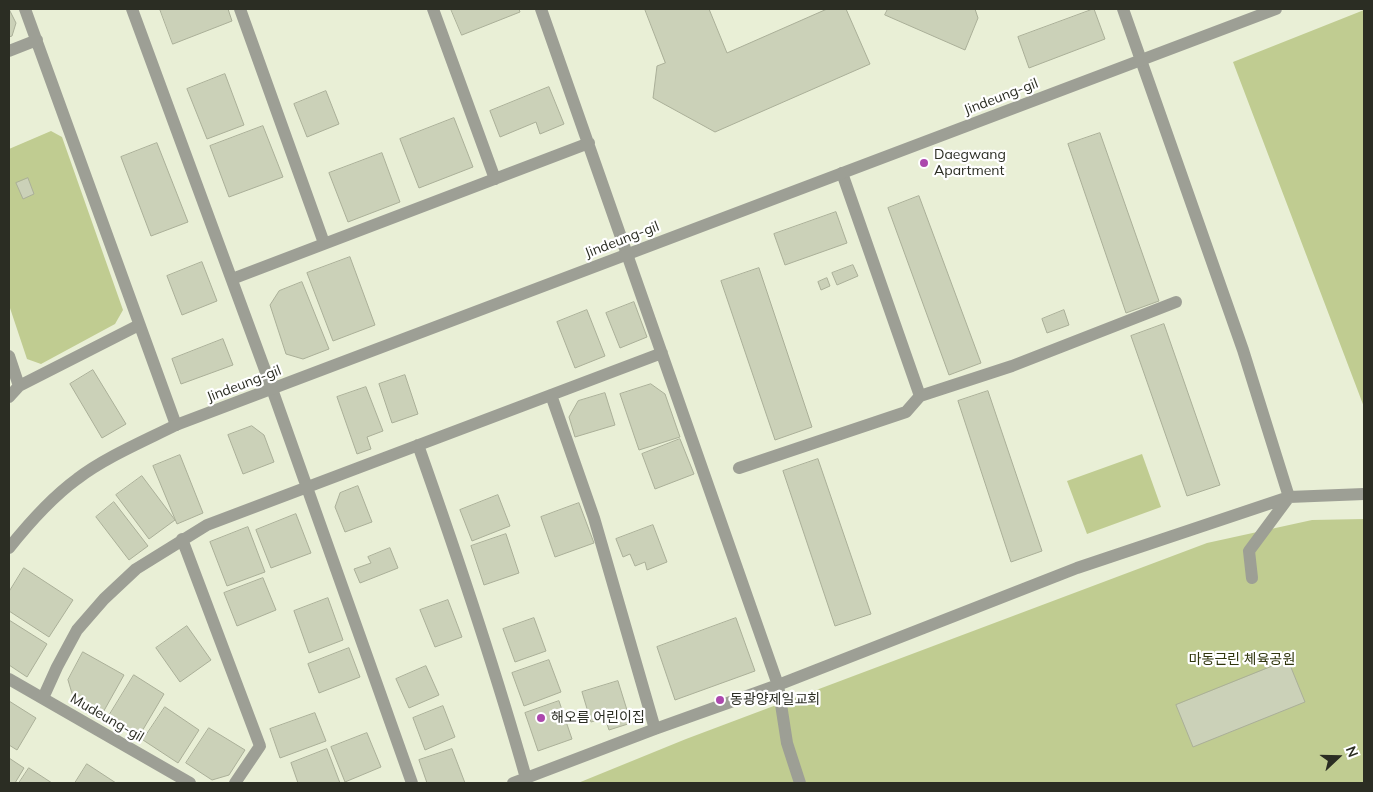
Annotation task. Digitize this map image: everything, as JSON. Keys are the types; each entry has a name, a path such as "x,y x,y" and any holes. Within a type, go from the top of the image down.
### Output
{"street":[{"path":"25,9 176,425"},
{"path":"132,9 232,279 412,783"},
{"path":"240,9 324,243"},
{"path":"433,9 495,179"},
{"path":"541,9 778,685 787,743 800,783"},
{"path":"1124,9 1243,350 1289,497"},
{"name":"Jindeung-gil","path":"9,548 31,520 77,478 124,450 176,425 1276,9"},
{"path":"9,51 37,40"},
{"path":"232,279 588,143"},
{"path":"842,173 920,396"},
{"path":"739,468 906,412 920,396 1012,366 1176,302"},
{"path":"9,397 19,386 139,325"},
{"path":"43,698 76,630 104,599 136,569 207,525 662,353"},
{"path":"9,356 19,386"},
{"path":"551,395 594,518 655,728"},
{"path":"418,445 466,581 508,713 526,778"},
{"path":"513,783 655,728 778,685 1077,568 1289,497 1364,494"},
{"path":"1252,578 1249,551 1289,497"},
{"path":"182,539 260,746 235,783"},
{"name":"Mudeung-gil","path":"9,679 190,783"}],"green space":[{"path":"1364,10 1364,407 1233,62"},
{"path":"51,131 62,137 123,310 115,324 41,364 27,359 9,305 9,149"},
{"path":"1142,454 1161,507 1087,534 1067,481"},
{"name":"마동근린 체육공원","path":"1364,519 1364,783 578,783 686,739 1207,543 1312,520"}],"building":[{"path":"9,9 16,23 12,36 9,37"},
{"path":"160,9 228,9 232,21 173,44"},
{"path":"451,9 519,9 520,12 462,35"},
{"path":"645,9 709,9 727,53 827,9 846,9 870,64 715,132 653,98 657,66 665,63"},
{"path":"888,9 975,9 978,18 965,50 885,15"},
{"path":"1094,9 1105,39 1029,68 1018,37"},
{"path":"225,74 244,125 207,139 187,89"},
{"path":"549,87 564,124 540,134 536,122 500,137 490,111"},
{"path":"326,91 339,124 307,137 294,104"},
{"path":"454,118 473,167 419,188 400,139"},
{"path":"263,126 283,177 229,197 210,146"},
{"path":"1100,133 1159,301 1126,313 1068,144"},
{"path":"157,143 188,222 151,236 121,157"},
{"path":"382,153 400,202 348,222 329,173"},
{"path":"28,178 34,194 23,199 16,183"},
{"path":"919,196 981,363 949,375 888,208"},
{"path":"836,212 847,243 785,265 774,234"},
{"path":"350,257 375,325 333,341 307,273"},
{"path":"202,262 217,301 182,315 167,276"},
{"path":"853,265 858,276 837,285 832,273"},
{"path":"759,268 812,427 775,440 721,281"},
{"path":"827,278 830,286 821,290 818,282"},
{"path":"302,282 329,349 303,359 286,354 270,305 279,291"},
{"path":"634,302 647,337 620,348 606,313"},
{"path":"587,310 605,356 575,368 557,322"},
{"path":"1064,310 1069,325 1047,333 1042,319"},
{"path":"1164,324 1220,485 1187,496 1131,336"},
{"path":"223,339 233,365 181,384 172,359"},
{"path":"93,370 126,424 102,438 70,384"},
{"path":"405,375 418,414 392,423 379,384"},
{"path":"651,384 665,394 680,437 639,450 620,394"},
{"path":"366,387 383,431 367,437 371,449 357,454 337,397"},
{"path":"988,391 1042,551 1011,562 958,401"},
{"path":"605,393 615,425 575,437 569,417 578,401"},
{"path":"252,426 264,435 274,462 243,474 228,435"},
{"path":"680,439 694,474 655,489 642,454"},
{"path":"180,455 203,513 177,524 153,466"},
{"path":"818,459 871,614 835,626 783,471"},
{"path":"142,476 175,520 149,539 116,495"},
{"path":"358,486 372,522 345,532 335,507 340,493"},
{"path":"498,495 510,526 472,541 460,510"},
{"path":"114,502 148,546 129,560 96,517"},
{"path":"579,503 594,543 555,557 541,517"},
{"path":"296,514 311,553 271,568 256,530"},
{"path":"653,525 667,562 647,570 645,562 635,566 630,554 623,557 616,539"},
{"path":"248,527 265,572 227,586 210,542"},
{"path":"506,534 519,573 484,585 471,546"},
{"path":"390,548 398,568 360,583 354,569 371,563 368,557"},
{"path":"24,568 73,600 49,637 9,611 9,592"},
{"path":"263,578 276,610 237,626 224,593"},
{"path":"328,598 343,640 309,653 294,611"},
{"path":"448,600 462,637 435,647 420,610"},
{"path":"534,618 546,651 515,662 503,629"},
{"path":"736,618 755,671 675,700 657,647"},
{"path":"9,620 47,644 27,677 9,665"},
{"path":"187,626 211,660 180,682 156,648"},
{"path":"349,648 360,677 319,693 308,664"},
{"path":"83,652 124,675 101,716 74,700 68,680"},
{"path":"549,660 561,692 524,706 512,673"},
{"path":"1288,660 1305,702 1193,747 1176,705"},
{"path":"426,666 439,695 409,708 396,679"},
{"path":"134,675 164,694 138,738 107,719"},
{"path":"618,681 631,723 609,730 605,718 591,722 582,692"},
{"path":"9,701 36,718 17,750 9,745"},
{"path":"559,701 572,739 538,751 525,713"},
{"path":"443,706 455,737 425,750 413,718"},
{"path":"165,707 199,730 178,763 143,740"},
{"path":"315,713 326,741 280,758 270,729"},
{"path":"209,728 245,750 229,775 212,780 186,763"},
{"path":"367,733 381,767 345,782 331,747"},
{"path":"327,749 340,783 298,783 291,763"},
{"path":"452,749 465,783 427,783 419,760"},
{"path":"9,758 24,768 15,783 9,783"},
{"path":"87,764 116,783 75,783"},
{"path":"29,768 52,783 19,783"}],"place":[{"name":"Daegwang Apartment","path":"924,163"},
{"name":"동광양제일교회","path":"720,700"},
{"name":"해오름 어린이집","path":"541,718"}]}
